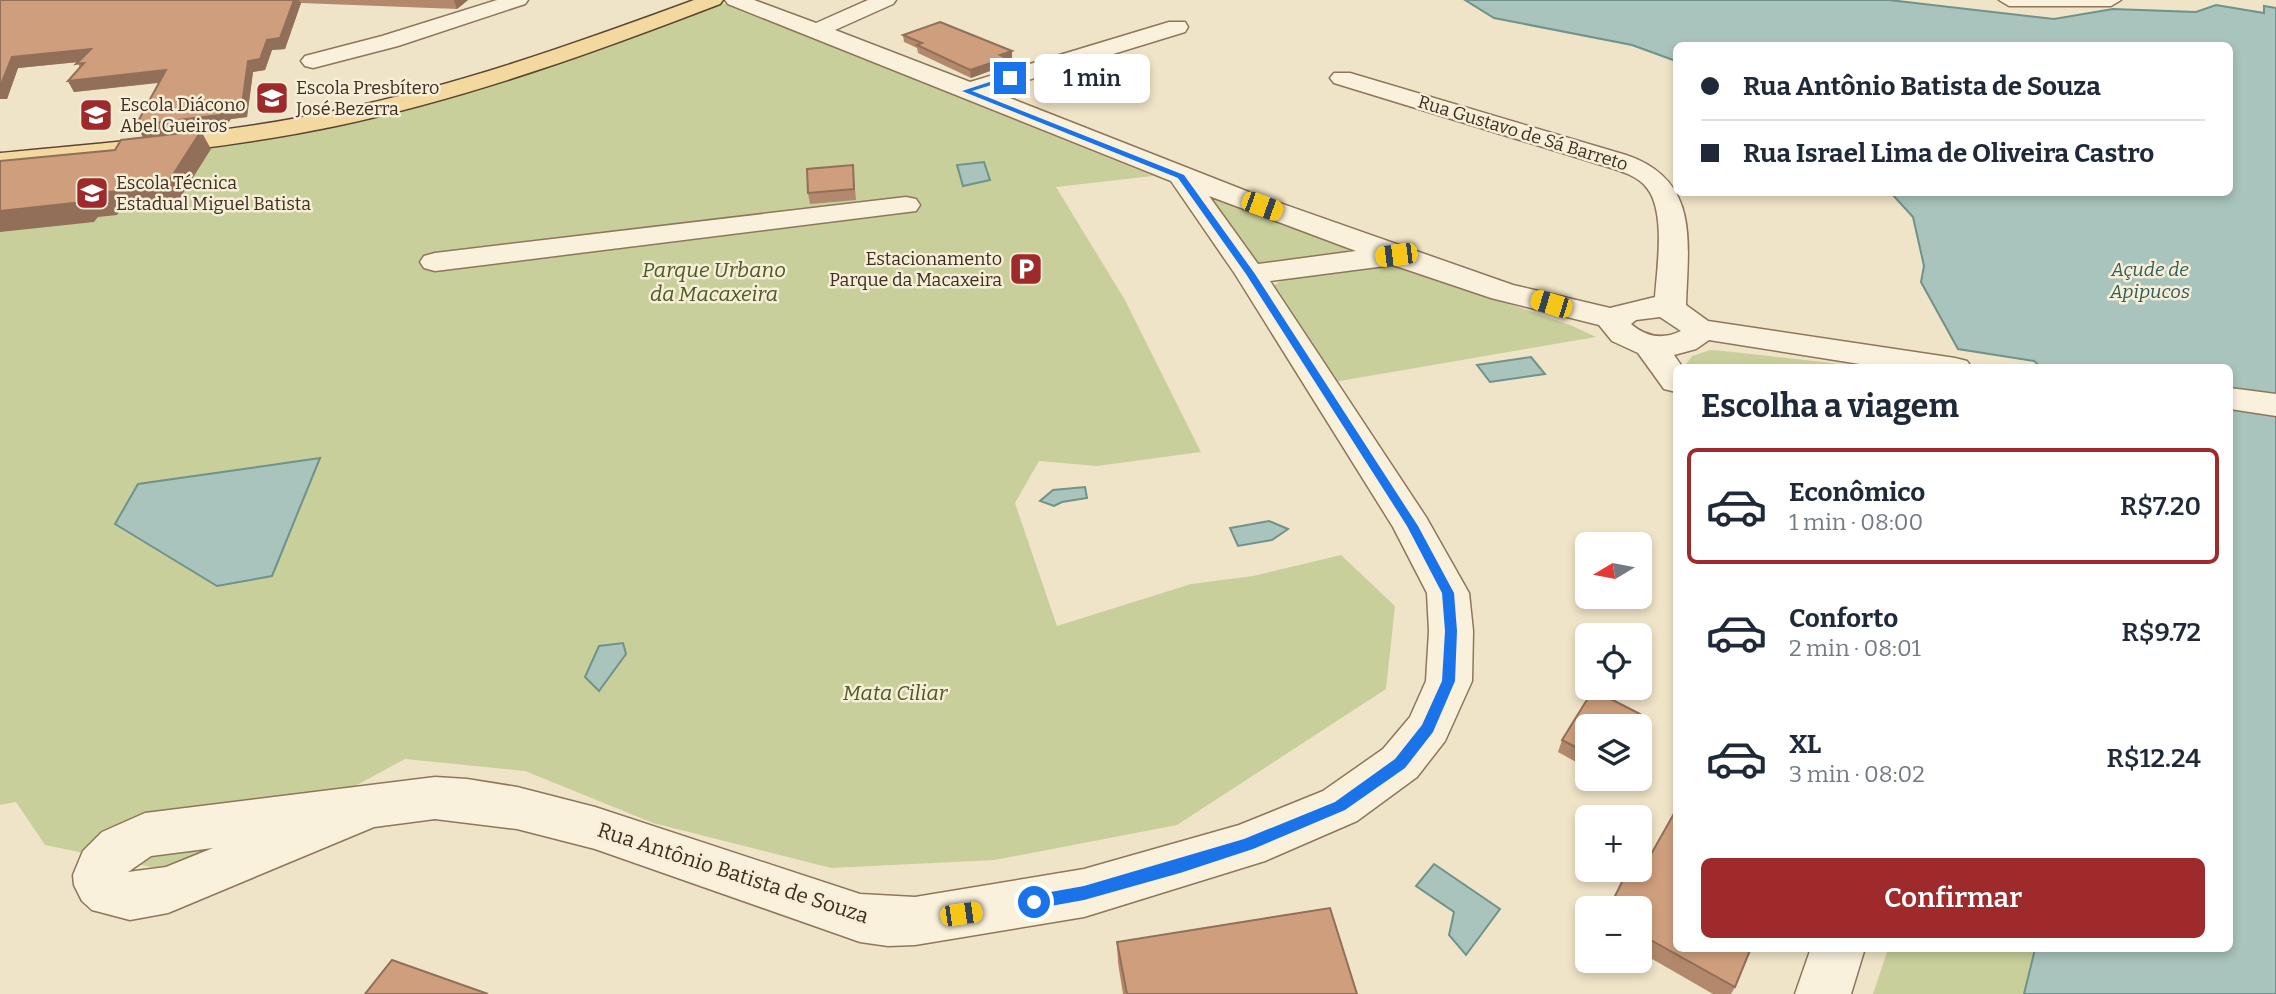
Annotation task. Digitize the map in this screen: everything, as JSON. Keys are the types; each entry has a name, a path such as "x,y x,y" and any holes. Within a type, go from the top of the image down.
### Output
{"main road":[{"path":"0,151 189,134 375,101 494,69 673,0"},
{"path":"0,161 189,143 293,127 378,110 505,74 713,0"}],"street":[{"path":"313,61 390,41 518,0"},
{"path":"735,0 817,30 1181,176 1396,255 1573,311 1615,318 1639,309 1670,309 1690,320 1698,329 1929,364"},
{"path":"817,30 886,0"},
{"path":"2009,0 2111,0"},
{"path":"965,91 1177,27"},
{"name":"Rua Gustavo de Sá Barreto","path":"1342,78 1617,161 1652,178 1662,189 1671,219 1670,309"},
{"name":"Rua Antônio Batista de Souza","path":"368,807 435,798 517,808 595,828 860,918 888,922 929,919 1084,893 1247,845 1340,806 1400,764 1428,728 1449,681 1451,631 1448,593 1412,526 1250,274 1181,176"},
{"path":"435,262 906,205"},
{"path":"1250,274 1396,255"},
{"path":"1615,318 1615,326 1627,339 1650,347 1671,347 1686,342 1695,337 1698,329"},
{"path":"1650,347 1673,378"},
{"path":"2233,399 2276,405"},
{"path":"1823,994 1837,952"}],"green space":[{"path":"717,3 727,4 1153,176 1056,187 1125,300 1201,452 1097,466 1039,461 1015,503 1057,626 1191,584 1253,576 1341,555 1395,606 1386,689 1177,825 995,860 831,868 653,823 525,771 405,759 190,875 45,845 16,802 0,805 0,168 313,129"},
{"path":"1195,181 1386,252 1252,269"},
{"path":"1386,265 1404,267 1570,325 1596,337 1334,382 1273,286 1286,278"},
{"path":"1710,350 1839,364 1686,364 1692,356"},
{"path":"1887,952 2034,952 2024,994 1873,994"}],"water":[{"name":"Açude de Apipucos","path":"1465,0 1889,0 2054,19 2113,9 2196,12 2216,5 2264,13 2264,6 2276,8 2276,994 2024,994 2034,952 2233,952 2233,364 2038,364 2034,361 1958,349 1921,282 1924,266 1913,217 1894,196 2233,196 2233,42 1673,42 1673,60 1632,45 1494,18"},
{"path":"984,162 990,180 963,186 957,165"},
{"path":"1531,357 1545,374 1490,382 1477,365"},
{"path":"320,458 272,576 217,586 115,524 138,484"},
{"path":"1085,487 1087,498 1054,506 1040,501 1053,490"},
{"path":"1269,521 1288,529 1272,540 1238,546 1230,528"},
{"path":"623,643 626,654 599,691 585,677 599,646"},
{"path":"1434,864 1500,909 1466,955 1449,935 1454,912 1416,886"}],"building":[{"path":"0,0 294,0 280,38 267,40 260,59 248,61 242,105 225,107 220,115 136,125 166,70 68,81 84,63 76,64 91,49 12,57 0,87"},
{"path":"940,22 1012,51 1000,55 1006,58 970,70 917,45 922,43 903,35"},
{"path":"201,131 165,187 108,192 105,196 87,197 83,202 0,211 0,161 115,150 121,140"},
{"path":"853,165 854,189 808,193 807,169"},
{"path":"1587,700 1613,700 1640,714 1578,714"},
{"path":"1575,719 1575,747 1562,740"},
{"path":"1673,815 1673,952 1749,952 1735,987 1652,941 1652,896 1615,896 1622,882 1652,882 1652,852"},
{"path":"1330,908 1357,994 1127,994 1117,942"},
{"path":"392,960 488,994 365,994"}],"place":[{"name":"Escola Presbítero José Bezerra","path":"272,98"},
{"name":"Escola Diácono Abel Gueiros","path":"96,115"},
{"name":"Escola Técnica Estadual Miguel Batista","path":"92,193"},
{"name":"Estacionamento Parque da Macaxeira","path":"1026,269"}],"route":[{"path":"1010,78 965,91 1181,176 1250,274 1412,526 1448,593 1451,631 1449,681 1428,728 1400,764 1340,806 1247,845 1084,893 1034,902"}],"park label":[{"name":"Parque Urbano da Macaxeira","path":"714,282"},
{"name":"Mata Ciliar","path":"895,693"}]}
